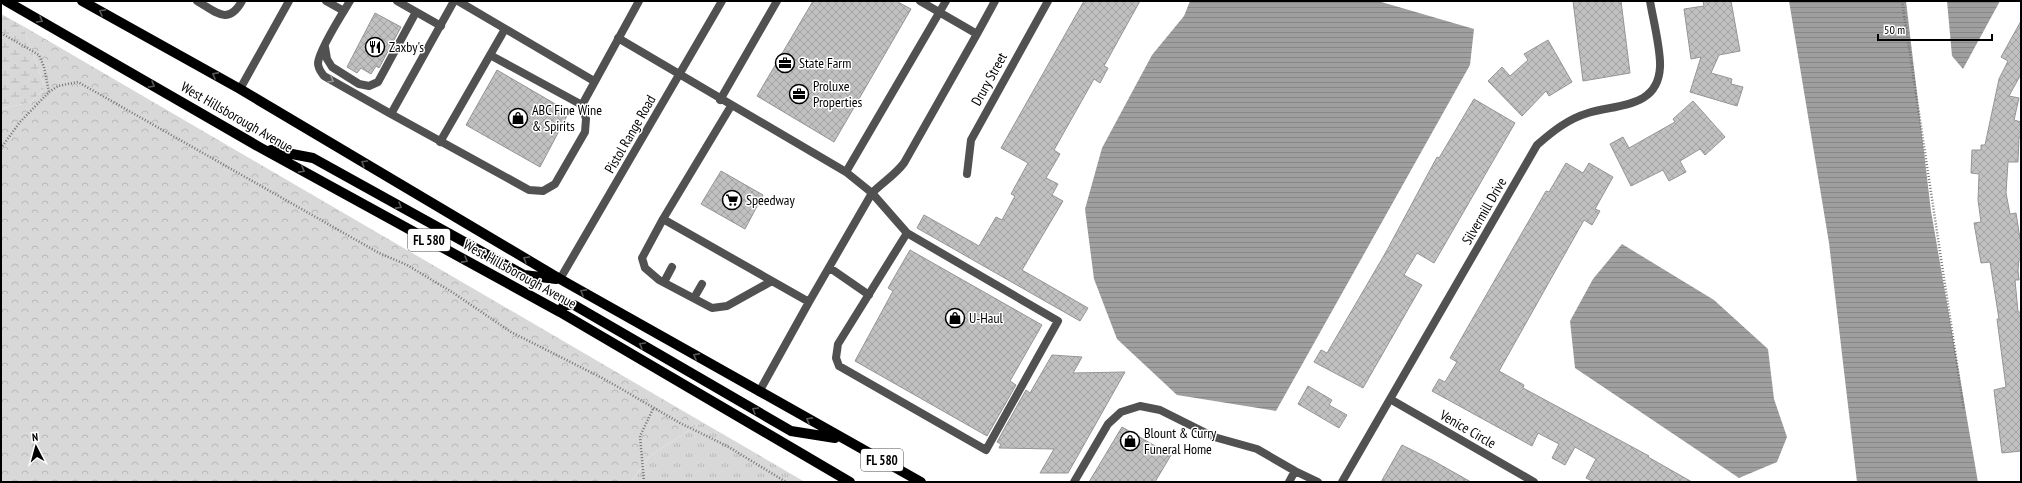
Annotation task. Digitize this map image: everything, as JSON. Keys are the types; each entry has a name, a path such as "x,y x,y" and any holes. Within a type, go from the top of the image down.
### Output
{"main road":[{"name":"West Hillsborough Avenue","path":"6,1 261,148 560,312 850,482"},
{"name":"West Hillsborough Avenue","path":"82,1 240,89 560,279 921,482"},
{"path":"261,148 313,158 524,276 560,279"},
{"path":"560,312 564,305 574,305 791,431 843,439"}],"street":[{"path":"196,1 222,16 236,12 242,1"},
{"path":"240,89 289,1"},
{"path":"326,1 344,11"},
{"path":"350,1 325,46 318,62 319,70 324,76 528,190 543,191 555,184 585,132 586,119 582,105 639,1"},
{"path":"397,1 441,26"},
{"path":"391,114 454,1"},
{"path":"458,1 594,81"},
{"name":"Pistol Range Road","path":"560,279 722,1"},
{"path":"720,100 777,1"},
{"path":"920,1 977,34"},
{"path":"846,172 946,1"},
{"path":"760,392 809,302 872,193 884,181 896,173 904,163 995,1"},
{"name":"Drury Street","path":"967,174 970,140 1048,1"},
{"name":"Silvermill Drive","path":"1342,482 1538,145 1557,127 1588,113 1638,102 1656,86 1660,67 1650,1"},
{"path":"325,46 327,59 332,67 359,84 369,86 378,82 416,12"},
{"path":"440,142 505,29"},
{"path":"618,38 720,100 846,172 872,193 906,233 1058,320 986,450 839,366 836,358 838,344 906,233"},
{"path":"490,55 582,105"},
{"path":"731,106 663,219 642,258 645,268 664,282 712,308 727,306 772,281"},
{"path":"663,219 809,302"},
{"path":"686,243 690,235"},
{"path":"715,259 719,251"},
{"path":"664,282 672,267"},
{"path":"830,268 869,295"},
{"path":"694,298 702,284"},
{"name":"Venice Circle","path":"1390,399 1534,482"},
{"path":"1074,482 1108,424 1121,412 1140,406 1160,410 1214,437 1257,449 1294,471 1318,482"},
{"path":"1289,482 1294,471"}],"path":[{"path":"1902,1 1964,410"},
{"path":"1,33 39,55 44,67 49,92"},
{"path":"1,148 20,122 49,92 58,86 78,82 379,253 407,265 452,292 511,332 606,380 653,409 727,446 786,482"},
{"path":"644,482 640,436 653,409"}],"green space":[{"path":"1,14 23,26 45,88 31,102 1,109"},
{"path":"23,26 702,422 650,456 631,482 1,482 1,109 31,102 45,88"},
{"path":"702,422 805,482 631,482 650,456"}],"shaded area":[{"path":"1190,1 1378,1 1474,29 1470,65 1276,411 1177,395 1117,339 1094,279 1085,209 1102,148 1152,55 1184,16"},
{"path":"1789,1 1906,1 1931,211 1978,482 1857,482 1829,243"},
{"path":"1947,1 2000,1 1963,69 1952,56"},
{"path":"1622,244 1714,300 1768,349 1774,399 1787,437 1777,462 1739,478 1575,368 1570,321 1593,279"}],"building":[{"path":"813,1 896,1 911,9 834,142 757,96"},
{"path":"1084,1 1140,1 1104,66 1108,68 1100,83 1094,79 1054,150 1060,154 1046,178 1058,184 1052,195 1063,201 1022,270 1088,308 1080,321 917,228 924,215 979,246 996,217 1002,220 1015,196 1011,194 1028,163 1001,148"},
{"path":"1573,1 1621,1 1630,73 1583,81"},
{"path":"1703,1 1731,1 1740,51 1719,55 1711,73 1732,79 1731,84 1743,87 1737,106 1690,92 1701,57 1691,59 1684,9 1704,6"},
{"name":"Zaxby's","path":"375,13 401,27 379,68 376,66 371,74 361,68 357,73 347,67"},
{"path":"2021,21 2021,74 2009,96 2019,98 2014,120 2021,122 2021,137 2019,137 2018,162 2008,162 2006,193 2010,214 2016,213 2021,245 2021,259 2019,260 2018,270 2019,280 2015,280 2018,312 2021,312 2021,451 2002,453 1994,390 2006,387 1997,319 1999,319 1990,262 1981,263 1974,223 1981,222 1978,200 1979,174 1971,173 1972,150 1981,150 1981,145 1985,145 1999,79 2008,61 2001,57"},
{"path":"1548,40 1572,82 1549,96 1546,91 1522,116 1488,81 1502,67 1510,76 1528,60 1524,54"},
{"name":"ABC Fine Wine & Spirits","path":"497,70 569,112 540,167 466,125"},
{"path":"1474,99 1515,123 1434,263 1417,253 1404,275 1422,285 1363,388 1314,362 1321,350 1327,353 1386,252 1437,157 1439,158"},
{"path":"1693,101 1725,137 1705,155 1700,149 1680,161 1686,172 1669,181 1663,170 1631,186 1610,144 1623,137 1629,148 1675,122 1673,119"},
{"path":"1566,163 1583,173 1589,163 1613,177 1595,209 1600,211 1592,225 1584,220 1499,371 1524,385 1523,388 1649,456 1648,457 1692,482 1594,482 1586,478 1596,459 1575,447 1565,465 1552,458 1559,444 1538,433 1532,446 1432,391 1439,379 1445,382 1457,362 1450,358 1546,191 1549,192"},
{"name":"Speedway","path":"721,171 763,195 745,229 701,204"},
{"path":"910,250 1042,325 1010,381 1016,385 987,436 855,361 893,291 888,288"},
{"path":"1052,355 1082,357 1073,373 1125,372 1068,473 1040,473 1054,449 999,448 1001,444 997,442 1026,390 1030,393"},
{"path":"1308,386 1332,400 1329,405 1347,415 1339,428 1298,404"},
{"name":"Blount & Curry Funeral Home","path":"1122,427 1171,455 1155,482 1089,482"},
{"path":"1402,445 1432,460 1471,482 1381,482"}],"place":[{"name":"Zaxby's","path":"375,47"},
{"name":"State Farm","path":"785,63"},
{"name":"Proluxe Properties","path":"799,94"},
{"name":"ABC Fine Wine & Spirits","path":"518,118"},
{"name":"Speedway","path":"732,200"},
{"name":"U-Haul","path":"955,318"},
{"name":"Blount & Curry Funeral Home","path":"1130,441"}]}
